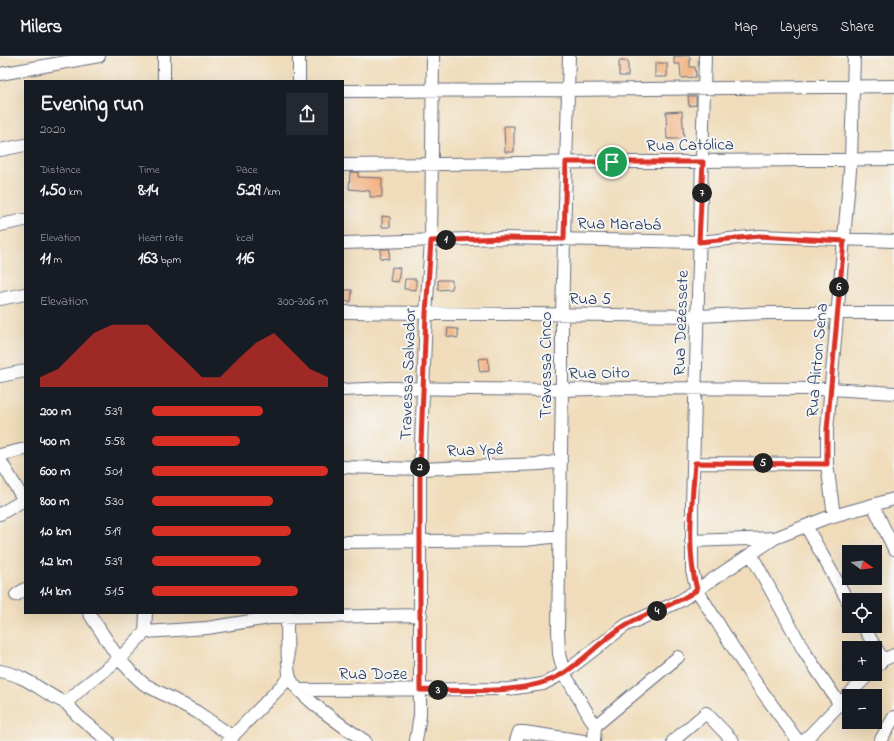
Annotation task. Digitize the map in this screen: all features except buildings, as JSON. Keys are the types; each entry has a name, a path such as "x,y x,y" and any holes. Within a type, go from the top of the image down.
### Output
{"street":[{"path":"0,74 99,56"},
{"path":"164,56 164,80"},
{"path":"299,56 299,80"},
{"name":"Travessa Salvador","path":"416,741 420,715 420,469 426,314 431,241 434,56"},
{"name":"Travessa Cinco","path":"569,56 562,315 558,629 559,654 564,673 595,726"},
{"name":"Rua Dezessete","path":"705,56 695,389 695,463 691,540 692,571 697,590 751,676 798,741"},
{"name":"Rua Airton Sena","path":"834,516 827,464 827,430 836,314 851,159 854,56"},
{"path":"344,91 705,89 894,86"},
{"path":"0,150 24,145"},
{"name":"Rua Católica","path":"344,165 703,162 782,159 894,159"},
{"path":"0,225 24,220"},
{"name":"Rua Marabá","path":"344,243 502,238 699,242 759,236 844,241 894,241"},
{"path":"0,299 24,294"},
{"name":"Rua 5","path":"344,312 698,316 767,313 894,313"},
{"path":"0,376 24,371"},
{"name":"Rua Oito","path":"344,390 389,388 562,390 621,388 831,389"},
{"path":"831,389 894,393"},
{"path":"0,455 24,449"},
{"path":"0,460 24,501 0,514"},
{"name":"Rua Ypê","path":"344,467 420,469 542,464 561,461"},
{"path":"695,463 827,464"},
{"path":"691,540 775,538 834,516 894,498"},
{"path":"873,505 894,549"},
{"path":"806,526 843,593"},
{"path":"344,542 525,540 559,536"},
{"name":"Rua Doze","path":"300,690 509,689 543,684 564,673 626,625 671,606 775,538"},
{"path":"751,554 804,651 839,703"},
{"path":"91,614 119,659 144,684 197,712 230,739 290,677"},
{"path":"66,703 82,688 119,659 145,632 146,614"},
{"path":"145,632 207,628 287,616 421,615"},
{"path":"287,616 290,677 300,690 327,714 365,741"},
{"path":"867,633 884,661"},
{"path":"594,741 595,726 678,656"},
{"path":"0,671 24,678 56,699 66,703 77,715 108,741"},
{"path":"804,741 862,681"},
{"path":"673,741 706,713 733,741"},
{"path":"880,741 894,718"},
{"path":"516,741 519,732 524,732 584,741"}],"route":[{"path":"566,162 612,162 703,162 699,242 759,236 832,239 844,241 836,314 827,430 827,464 695,463 691,540 692,571 697,590 671,606 643,616 626,625 612,634 564,673 543,684 509,689 420,690 420,469 426,314 431,241 502,238 564,239 566,162"}]}
